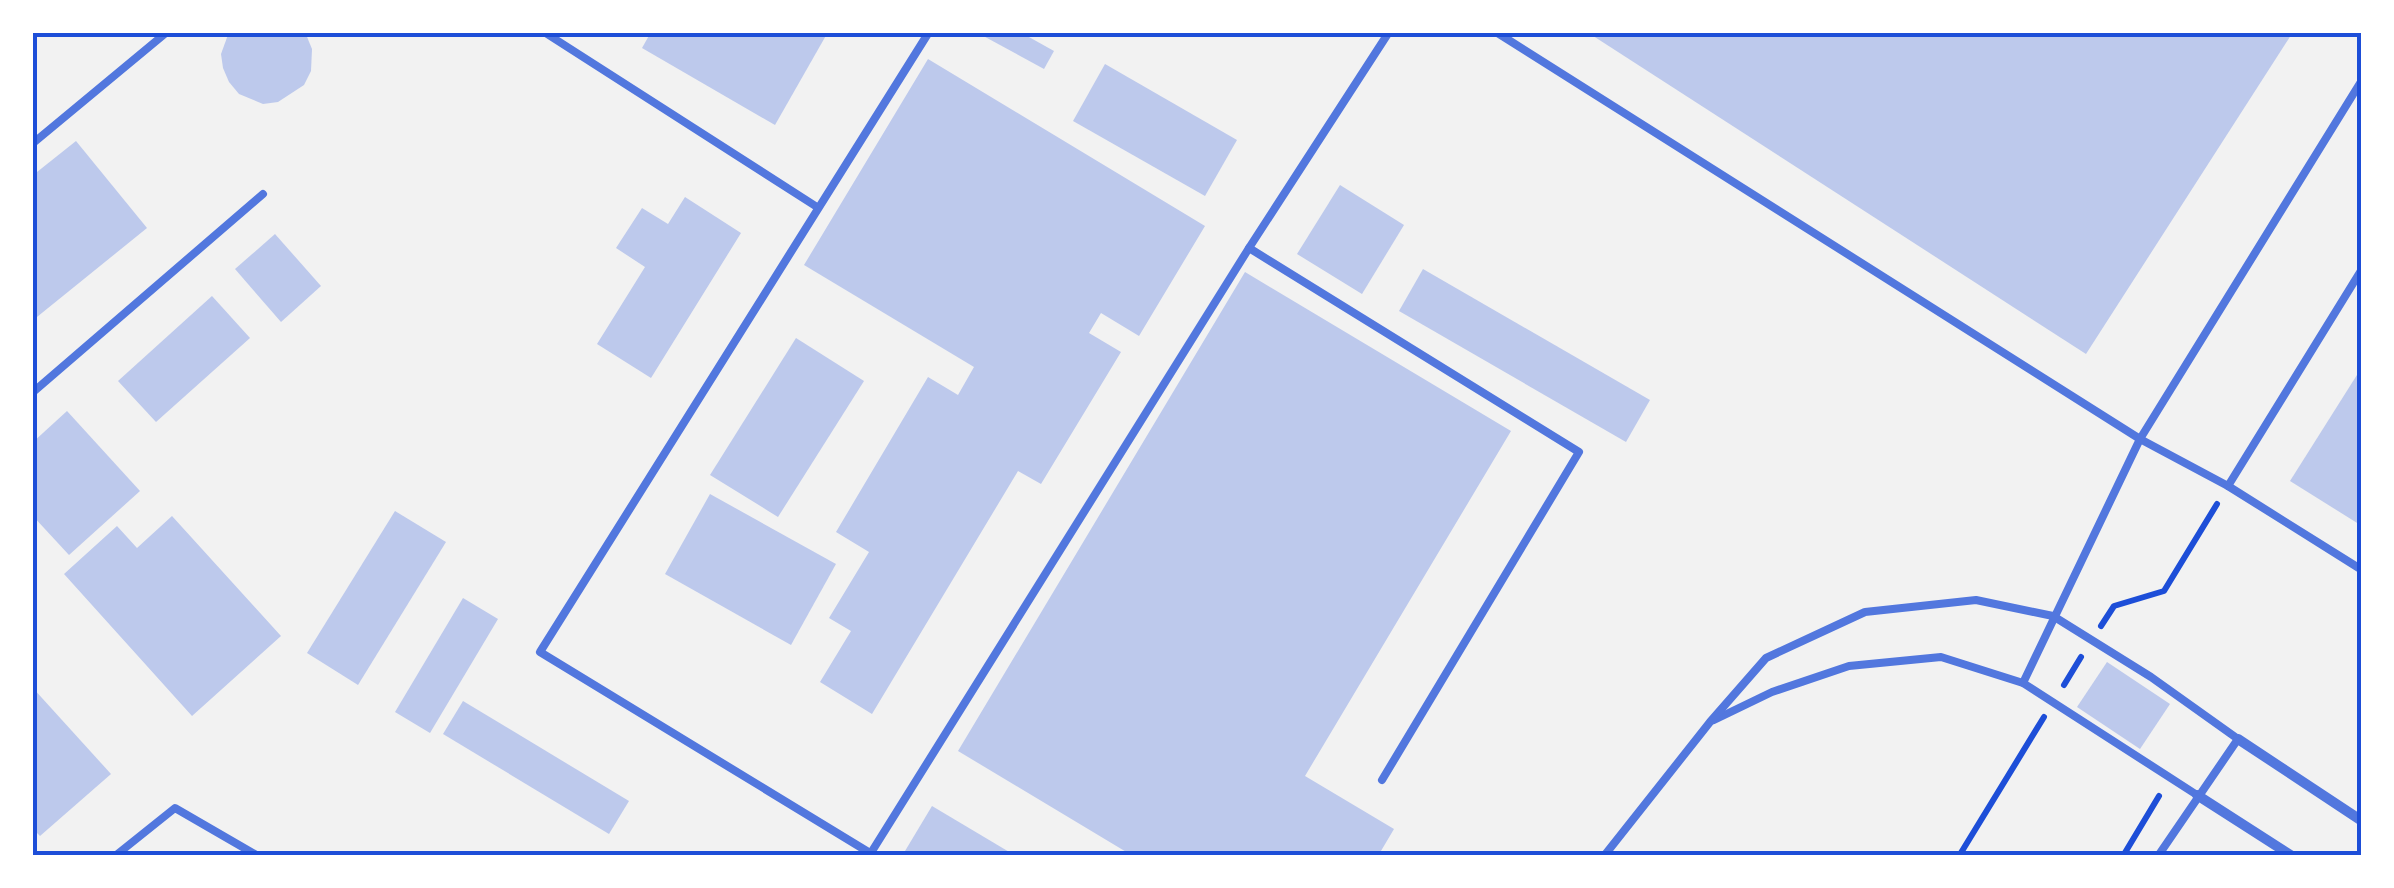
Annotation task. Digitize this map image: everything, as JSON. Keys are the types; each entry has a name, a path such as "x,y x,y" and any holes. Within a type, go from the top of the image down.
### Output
{"street":[{"path":"2238,739 2362,820"},
{"path":"2197,795 2292,856"}],"lane":[{"path":"32,144 167,32"},
{"path":"544,32 816,207"},
{"path":"929,32 540,652 869,854 1389,32"},
{"path":"1496,32 2140,439 2228,486 2362,570"},
{"path":"2022,683 2140,439 2362,80"},
{"path":"32,393 263,194"},
{"path":"1249,248 1579,452 1382,780"},
{"path":"2228,486 2362,268"},
{"path":"1604,856 1766,658 1865,612 1976,600 2053,616 2093,638 2238,739 2158,856"},
{"path":"1710,722 1772,692 1848,666 1941,657 2022,683 2197,795"},
{"path":"115,856 175,808 258,856"}],"path":[{"path":"2123,856 2170,778"}],"building":[{"path":"229,32 305,32 312,49 311,71 304,85 278,102 263,104 239,94 223,68 221,54"},
{"path":"651,32 828,32 775,125 642,48"},
{"path":"976,32 1020,32 1054,51 1044,69"},
{"path":"1587,32 2293,32 2086,354"},
{"path":"928,59 1205,226 1139,336 1101,313 1089,333 1121,352 1041,484 1018,471 872,714 820,682 851,631 829,618 869,552 836,532 928,377 958,395 974,367 804,265"},
{"path":"1105,64 1237,140 1205,196 1073,121"},
{"path":"76,141 147,228 32,321 32,176"},
{"path":"1340,185 1404,225 1362,294 1297,254"},
{"path":"685,197 741,233 651,378 597,344 645,267 616,248 642,208 668,224"},
{"path":"275,234 321,286 281,322 235,269"},
{"path":"1423,269 1650,400 1626,442 1399,311"},
{"path":"1245,272 1511,431 1305,776 1394,829 1378,856 1133,856 958,751"},
{"path":"212,296 250,338 156,422 118,381"},
{"path":"796,338 864,381 778,517 710,475"},
{"path":"2362,367 2362,526 2290,481"},
{"path":"67,411 140,491 69,555 32,515 32,443"},
{"path":"710,494 836,564 791,645 665,574"},
{"path":"395,511 446,542 358,685 307,653"},
{"path":"172,516 281,636 192,716 64,574 117,526 137,548"},
{"path":"463,598 498,619 430,733 395,712"},
{"path":"2107,662 2170,704 2140,749 2077,707"},
{"path":"32,687 111,774 40,836 32,828"},
{"path":"463,701 629,801 609,834 443,734"},
{"path":"932,806 1016,856 902,856"}]}
